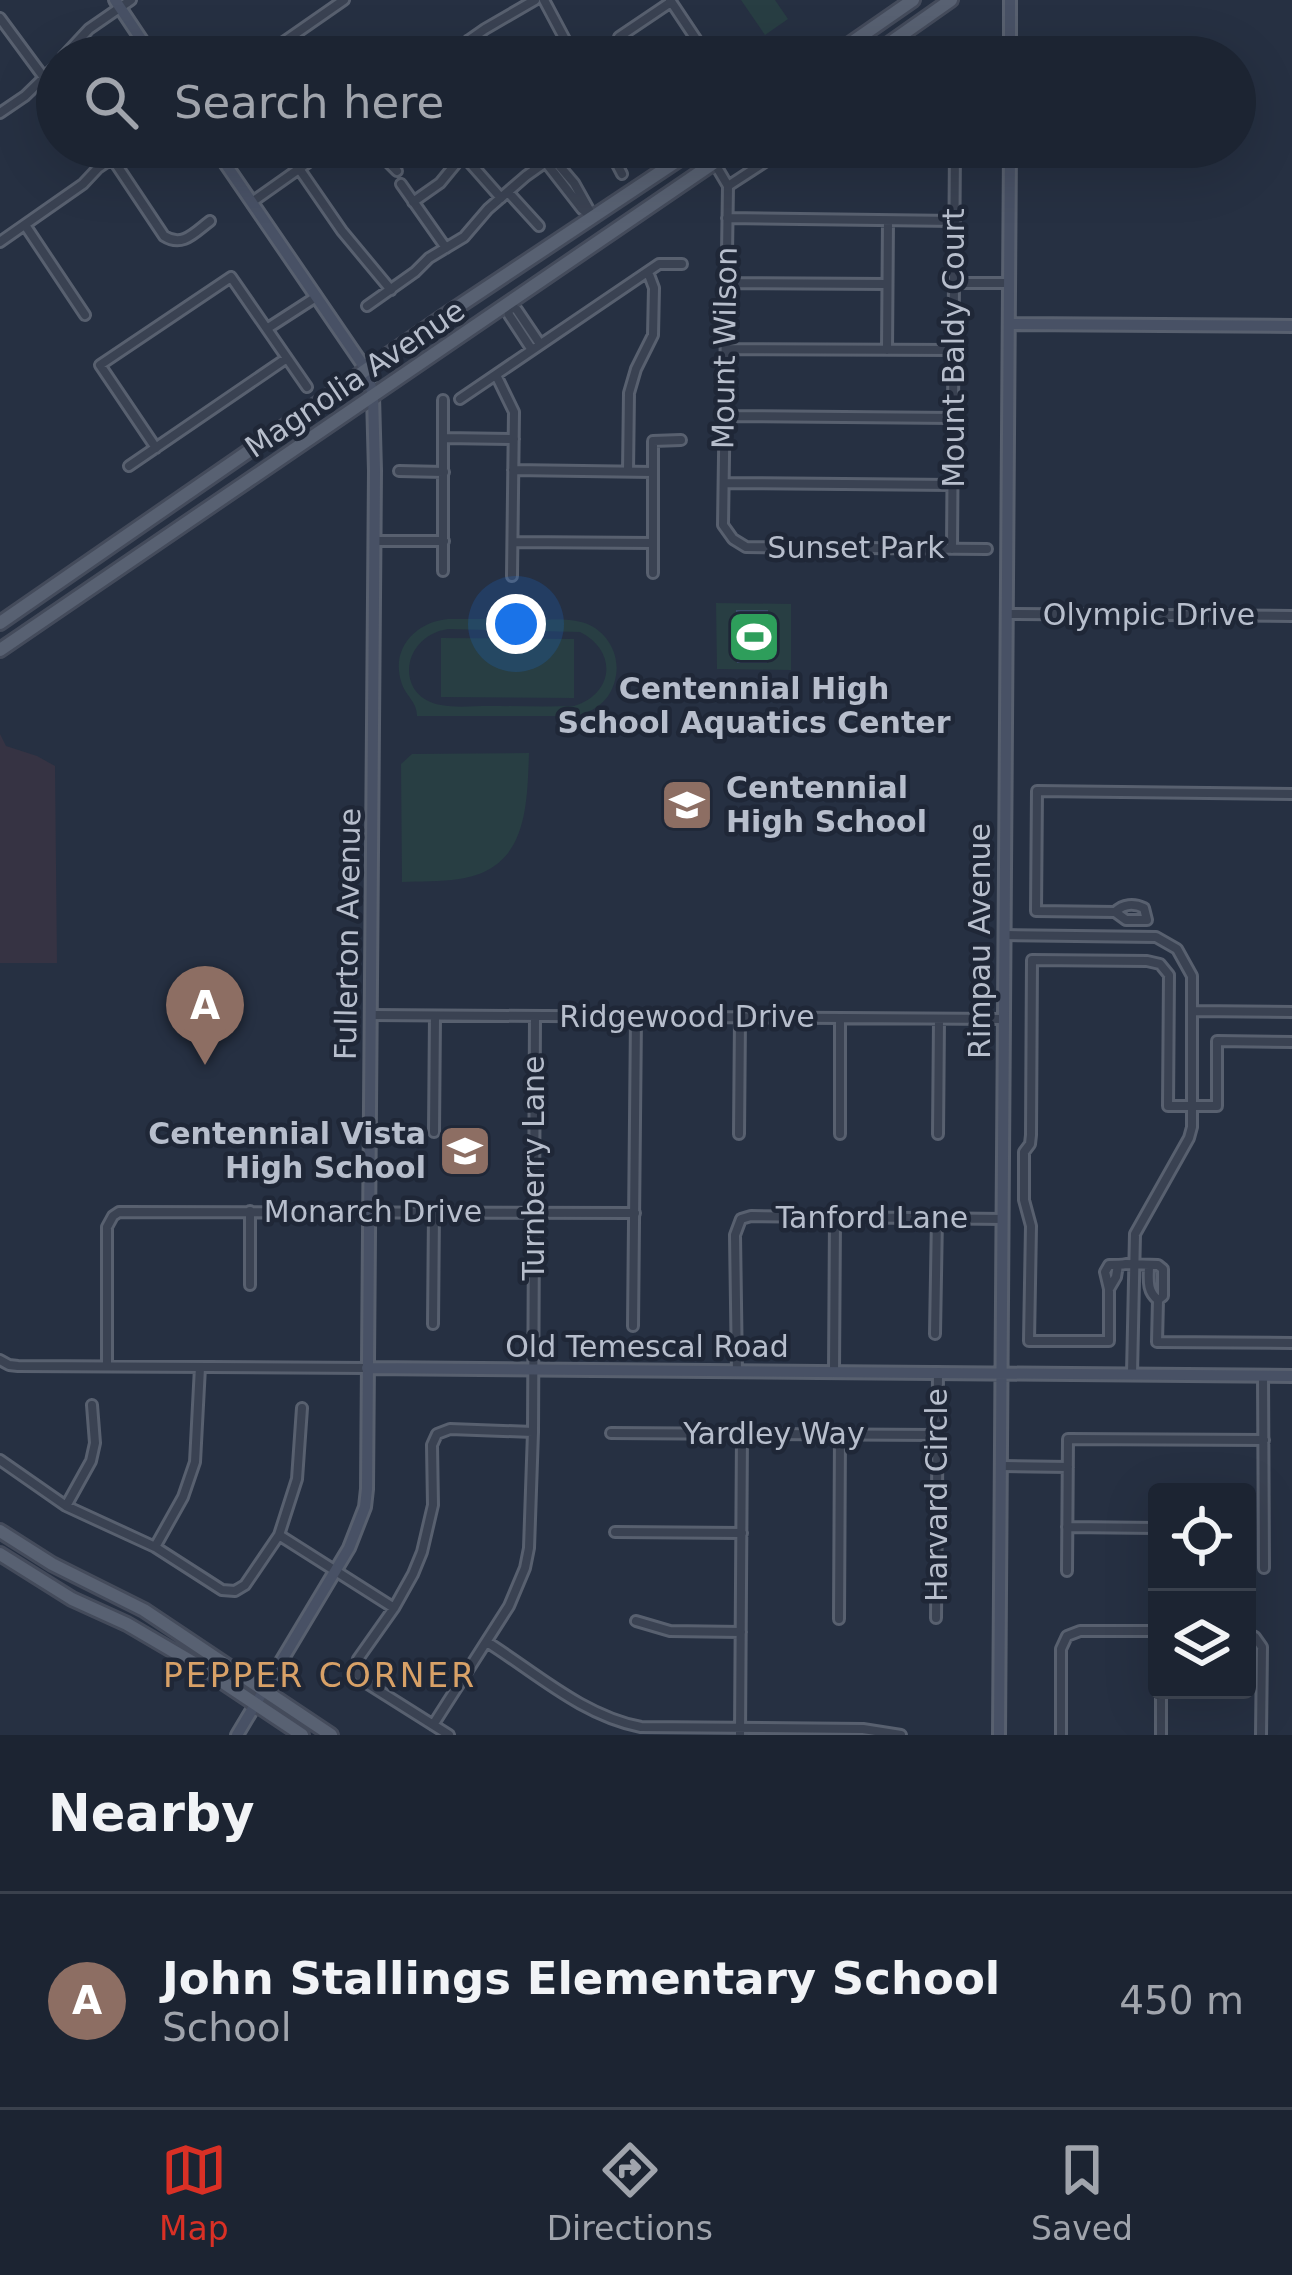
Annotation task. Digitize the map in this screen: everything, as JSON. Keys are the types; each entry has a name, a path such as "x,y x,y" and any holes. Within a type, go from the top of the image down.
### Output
{"main road":[{"path":"863,36 913,0"},
{"path":"900,36 951,0"},
{"path":"1010,0 1010,36"},
{"path":"122,2 141,36"},
{"name":"Fullerton Avenue","path":"229,168 367,371 373,396 375,541 365,1507 350,1548 237,1735"},
{"name":"Magnolia Avenue","path":"0,622 667,168"},
{"name":"Magnolia Avenue","path":"0,650 707,168"},
{"name":"Rimpau Avenue","path":"999,1735 1010,168"},
{"path":"594,218 607,237"},
{"path":"494,284 507,304"},
{"path":"1009,323 1292,326"},
{"path":"226,468 239,487"},
{"name":"Old Temescal Road","path":"367,1368 1292,1376"},
{"path":"0,1531 52,1564 144,1610 332,1735"},
{"path":"0,1554 72,1599 197,1665 302,1735"}],"street":[{"path":"292,36 344,0"},
{"path":"476,36 539,0 562,36"},
{"path":"621,36 670,1 694,36"},
{"path":"82,36 122,2"},
{"path":"0,18 36,68"},
{"path":"0,113 36,85"},
{"path":"0,242 100,168"},
{"path":"119,168 164,236 182,242 210,221"},
{"path":"252,202 303,168"},
{"path":"394,168 397,171"},
{"path":"413,202 440,183 449,168"},
{"path":"476,168 539,226"},
{"path":"367,305 464,237 536,168"},
{"path":"558,168 574,183 594,218"},
{"path":"619,168 622,174"},
{"path":"717,168 728,186 756,168"},
{"name":"Mount Baldy Court","path":"952,549 956,168"},
{"path":"300,170 391,290"},
{"path":"401,184 446,248"},
{"name":"Mount Wilson","path":"728,186 723,525 730,536"},
{"path":"727,218 955,220"},
{"path":"886,350 888,221"},
{"path":"26,224 85,315"},
{"path":"460,399 659,264 682,264"},
{"path":"628,471 629,393 653,335 654,288 647,272"},
{"path":"156,448 100,365 231,277 307,388"},
{"path":"955,284 1008,283"},
{"path":"726,284 886,284"},
{"path":"268,328 316,297"},
{"path":"507,304 517,310 536,347"},
{"path":"726,349 954,350"},
{"path":"129,466 287,358"},
{"path":"496,375 511,402 514,439 512,576"},
{"path":"443,400 443,572"},
{"path":"724,416 954,418"},
{"path":"444,438 514,439"},
{"path":"653,573 653,441 681,440"},
{"path":"514,470 653,472"},
{"path":"399,471 444,472"},
{"path":"724,483 953,484"},
{"name":"Sunset Park","path":"730,536 746,548 987,549"},
{"path":"375,541 443,541"},
{"path":"513,542 653,543"},
{"name":"Olympic Drive","path":"1006,614 1292,616"},
{"path":"1147,920 1126,920 1115,912 1036,911 1037,791 1292,794"},
{"path":"1115,912 1120,907 1139,906 1147,913 1144,936"},
{"path":"1004,934 1144,936 1170,944 1186,962 1194,986 1190,1138 1136,1234 1132,1374"},
{"path":"1292,1042 1217,1041 1217,1106 1168,1106 1169,975 1163,966 1147,961 1032,961 1031,1135 1024,1152 1024,1200 1031,1226 1030,1341 1109,1342 1105,1272 1109,1265 1133,1264 1149,1265 1151,1295 1158,1300 1157,1342 1292,1343"},
{"path":"1193,1011 1292,1012"},
{"name":"Ridgewood Drive","path":"371,1016 1004,1019"},
{"path":"434,1132 435,1016"},
{"name":"Turnberry Lane","path":"433,1725 508,1606 525,1568 531,1528 535,1016"},
{"path":"633,1326 636,1017"},
{"path":"739,1134 740,1018"},
{"path":"840,1018 840,1134"},
{"path":"938,1134 939,1020"},
{"name":"Monarch Drive","path":"106,1366 107,1227 113,1216 125,1210 634,1213"},
{"path":"250,1211 250,1285"},
{"path":"433,1324 434,1212"},
{"path":"834,1372 835,1217"},
{"path":"935,1334 937,1217"},
{"name":"Tanford Lane","path":"737,1372 736,1235 741,1219 1004,1219"},
{"name":"Old Temescal Road","path":"1,1361 9,1365 367,1368"},
{"path":"155,1547 183,1497 195,1462 200,1367"},
{"name":"Harvard Circle","path":"936,1618 938,1372"},
{"path":"1263,1376 1264,1568"},
{"path":"66,1506 91,1461 95,1443 92,1405"},
{"path":"0,1460 66,1506 155,1547 222,1590 235,1591 245,1585 279,1535 297,1479 302,1408"},
{"path":"448,1735 365,1682 355,1671 358,1659 413,1574 433,1505 431,1445 437,1434 450,1429 533,1432"},
{"name":"Yardley Way","path":"611,1433 938,1435"},
{"path":"740,1731 742,1434"},
{"path":"839,1619 840,1434"},
{"path":"1067,1571 1069,1439 1264,1441"},
{"path":"1002,1466 1068,1466"},
{"path":"1067,1527 1148,1528"},
{"path":"1256,1529 1264,1529"},
{"path":"615,1532 742,1533"},
{"path":"279,1535 394,1608"},
{"path":"636,1621 670,1631 741,1632"},
{"path":"1061,1735 1061,1649 1067,1636 1080,1631 1148,1631"},
{"path":"1256,1640 1262,1647 1261,1735"},
{"path":"487,1642 592,1712 641,1731 863,1729 901,1735"},
{"path":"1161,1699 1161,1735"}],"shaded area":[{"path":"0,734 6,746 55,766 57,963 0,963"}],"green space":[{"path":"741,0 775,0 788,19 765,35"},
{"name":"Centennial High School Aquatics Center","path":"716,603 791,604 791,670 717,669"},
{"path":"563,620 590,625 605,636 614,652 613,687 601,704 576,716 417,716 401,681 400,658 416,631 436,621","holes":["448,629 580,632 601,650 606,672 597,692 574,706 441,705 426,700 410,679 409,667 420,643"]},
{"path":"441,638 574,639 574,698 441,697"},
{"path":"529,753 524,815 511,850 481,873 402,882 401,764 412,754"}],"water":[{"path":"736,610 768,610 767,663 737,663"}],"place":[{"name":"Centennial High School Aquatics Center","path":"754,637"},
{"name":"Centennial High School","path":"687,805"},
{"name":"John Stallings Elementary School","path":"205,1065"},
{"name":"Centennial Vista High School","path":"465,1151"}],"district":[{"name":"PEPPER CORNER","path":"320,1675"}]}
